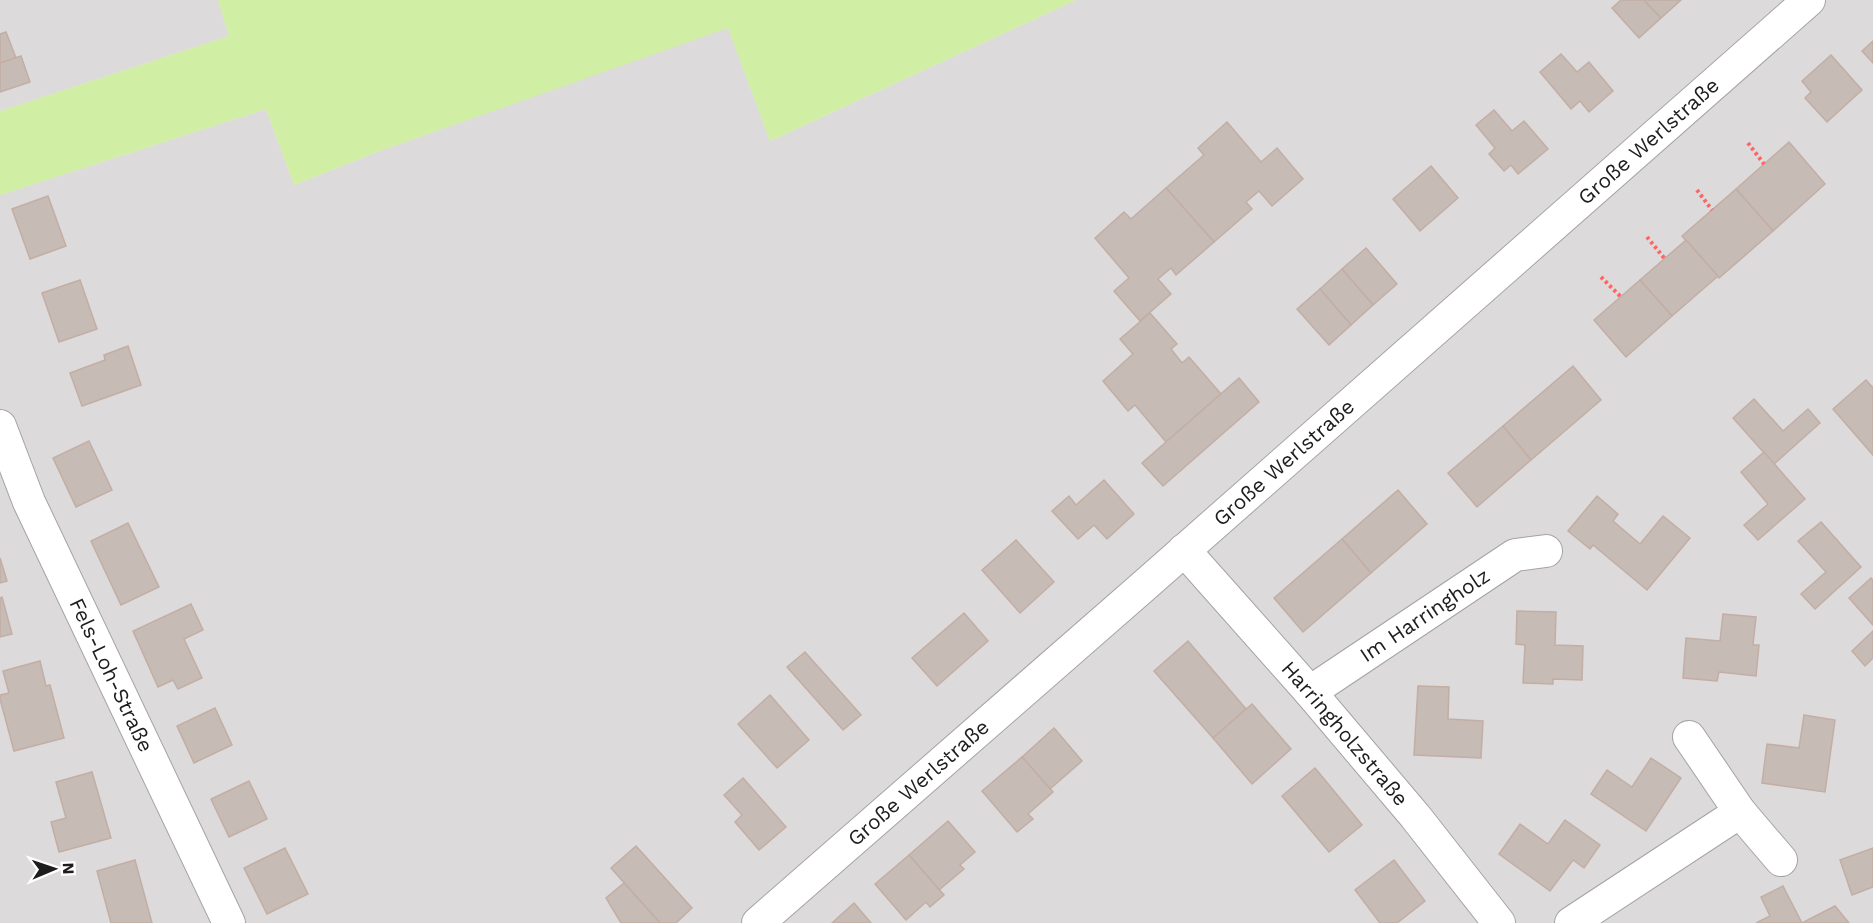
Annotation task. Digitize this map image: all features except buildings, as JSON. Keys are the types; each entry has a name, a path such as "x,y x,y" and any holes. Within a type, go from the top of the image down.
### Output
{"street":[{"name":"Große Werlstraße","path":"758,923 1809,0"},
{"name":"Fels-Loh-Straße","path":"0,426 29,502 228,923"},
{"name":"Harringholzstraße","path":"1184,550 1310,692 1414,816 1499,923"},
{"name":"Im Harringholz","path":"1310,692 1515,555 1546,550"},
{"path":"1689,737 1740,812 1781,860"},
{"path":"1571,923 1740,812"}],"path":[{"path":"1748,143 1764,164"},
{"path":"1697,190 1712,210"},
{"path":"1647,237 1665,259"},
{"path":"1600,278 1620,297"}],"shaded area":[{"path":"0,0 218,0 229,36 0,111"},
{"path":"1076,0 1873,0 1873,923 0,923 0,195 266,109 294,185 377,152 728,27 770,141"}],"green space":[{"path":"218,0 1076,0 770,141 728,28 377,152 294,185 266,109 0,195 0,111 229,36"}]}
